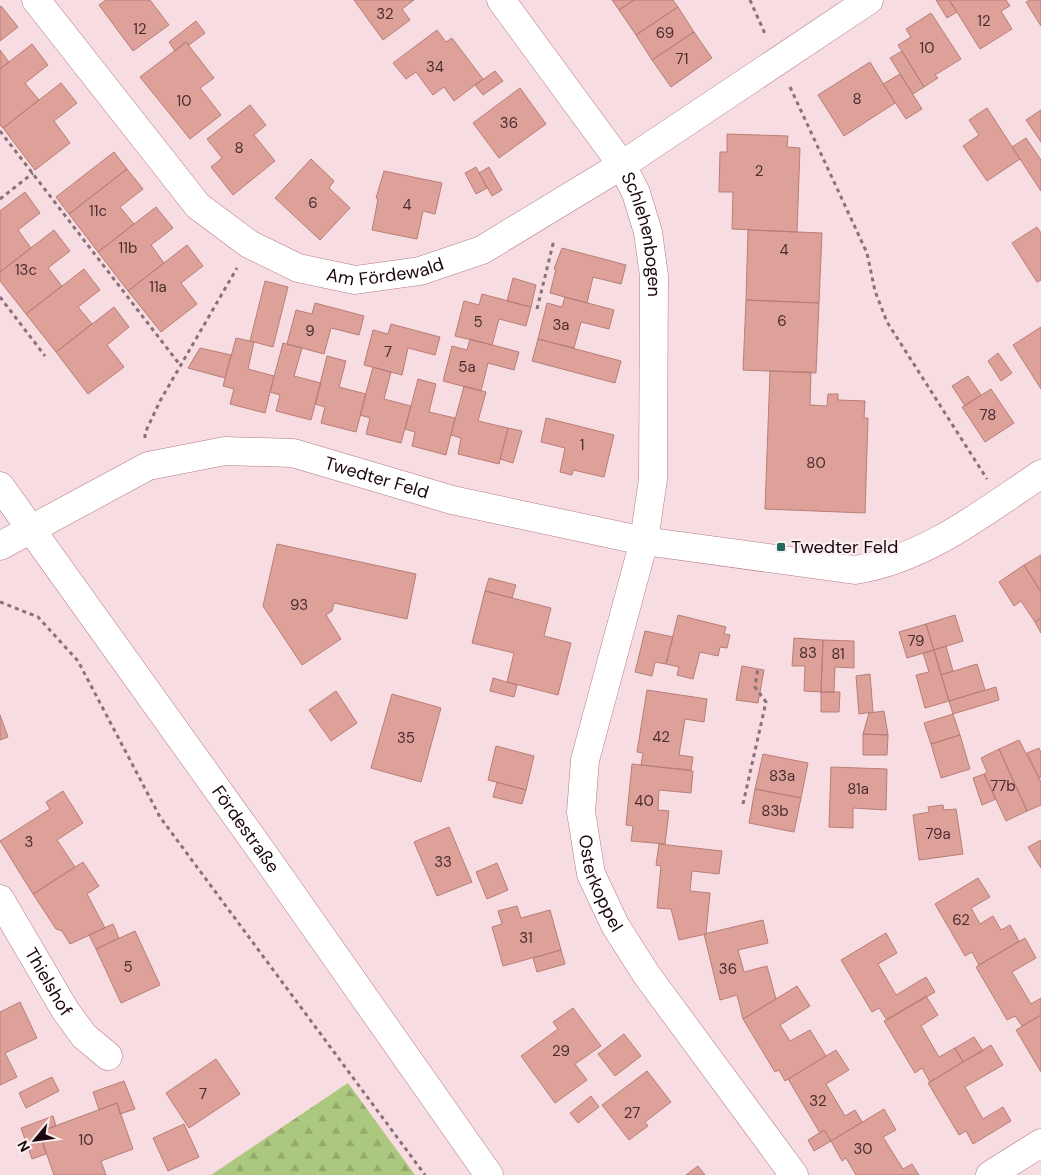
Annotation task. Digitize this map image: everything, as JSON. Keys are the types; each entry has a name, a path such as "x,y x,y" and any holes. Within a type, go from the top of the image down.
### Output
{"street":[{"name":"Am Fördewald","path":"36,0 198,206 248,244 298,268 354,280 420,271 482,250 622,165"},
{"path":"501,0 622,165"},
{"name":"Schlehenbogen","path":"644,541 653,479 654,276 648,232 636,193 622,165 869,0"},
{"name":"Twedter Feld","path":"0,546 30,528 148,466 225,451 293,453 452,500 644,541 855,570 878,566 937,542 1041,474"},
{"name":"Fördestraße","path":"0,486 265,856 489,1175"},
{"name":"Osterkoppel","path":"644,541 585,760 581,812 591,874 615,924 646,974 794,1175"},
{"name":"Thielshof","path":"0,899 65,1010 84,1036 108,1056"},
{"path":"990,1175 1041,1143"}],"path":[{"path":"750,0 867,253 875,291 887,322 1001,501"},
{"path":"0,131 180,365"},
{"path":"0,199 33,173"},
{"path":"537,309 557,229 548,210"},
{"path":"148,466 145,433 180,365 239,264 248,244"},
{"path":"0,297 45,356"},
{"path":"0,602 38,617 78,661 160,816 425,1175"},
{"path":"743,804 766,702 755,687 758,668"}],"green space":[{"path":"348,1083 415,1175 211,1175"}],"building":[{"path":"106,0 150,0 169,25 133,51 99,5"},
{"path":"354,0 414,0 402,9 410,20 383,40"},
{"path":"612,0 634,0 619,10"},
{"path":"634,0 673,0 678,7 636,35 619,10"},
{"path":"936,0 949,0 957,12 947,18"},
{"path":"1006,0 1010,6 1001,11 1012,29 980,49 950,1"},
{"path":"1040,0 1041,2 1041,26 1026,2"},
{"path":"0,7 18,27 0,41"},
{"path":"678,7 694,32 652,60 636,35"},
{"path":"931,13 961,59 935,75 938,78 924,87 898,45 911,37 906,29"},
{"path":"196,21 205,33 189,45 186,42 175,51 169,42"},
{"path":"437,30 446,42 452,38 483,79 454,101 444,87 433,95 416,72 406,79 393,63"},
{"path":"694,32 712,58 671,87 652,60"},
{"path":"186,42 214,78 200,88 221,115 190,139 140,77"},
{"path":"32,44 48,65 25,83 39,100 3,128 0,125 0,69"},
{"path":"0,50 9,62 0,69"},
{"path":"902,51 924,87 913,94 890,58"},
{"path":"870,62 895,103 844,136 818,95"},
{"path":"495,71 503,81 483,95 475,85"},
{"path":"900,74 922,109 906,119 883,84"},
{"path":"61,83 77,103 54,121 70,143 35,170 3,128"},
{"path":"520,88 546,124 499,158 473,123"},
{"path":"250,105 266,125 254,135 275,161 233,195 211,167 222,158 207,139"},
{"path":"987,108 1020,159 987,181 963,146 979,135 969,120"},
{"path":"1041,110 1041,142 1026,120"},
{"path":"727,134 788,136 787,147 800,148 797,232 732,229 733,192 719,192 720,152 727,152"},
{"path":"1026,138 1041,160 1041,191 1012,147"},
{"path":"114,152 127,169 69,214 56,197"},
{"path":"311,159 334,181 329,188 350,208 320,240 275,198"},
{"path":"476,167 487,188 476,194 465,173"},
{"path":"489,167 502,190 492,196 479,173"},
{"path":"127,169 143,189 120,207 134,224 98,252 69,214"},
{"path":"384,171 442,183 435,214 423,211 417,239 372,230 378,199 376,198"},
{"path":"25,192 40,213 18,230 31,248 0,272 0,211"},
{"path":"156,207 173,228 151,245 164,263 128,291 98,252"},
{"path":"1037,227 1041,233 1041,280 1037,282 1012,243"},
{"path":"54,230 70,251 48,268 62,286 26,314 0,281 0,272"},
{"path":"748,230 822,233 819,303 746,300"},
{"path":"187,245 203,266 181,283 197,304 161,332 128,291"},
{"path":"562,248 626,265 621,284 593,277 587,303 550,293 556,269 554,269"},
{"path":"84,269 100,290 78,307 92,324 56,352 26,314"},
{"path":"513,278 536,285 531,307 507,301"},
{"path":"265,281 288,287 273,347 250,341"},
{"path":"482,294 531,307 526,326 499,319 492,345 455,336 464,301 479,305"},
{"path":"565,297 614,310 609,329 581,322 574,348 538,339 547,303 562,307"},
{"path":"746,300 819,303 816,373 743,370"},
{"path":"315,303 364,316 359,335 331,328 324,354 287,344 296,310 312,314"},
{"path":"114,307 129,327 107,345 124,367 88,394 56,352"},
{"path":"391,324 440,337 435,355 408,348 402,375 364,365 373,330 388,334"},
{"path":"1041,327 1041,389 1013,345"},
{"path":"236,338 254,342 248,369 274,376 265,413 230,404 234,389 223,386"},
{"path":"470,339 519,352 514,370 488,363 481,391 443,381 452,346 467,350"},
{"path":"538,339 621,361 615,383 532,361"},
{"path":"283,343 302,348 294,376 321,383 311,420 276,411 280,395 270,392"},
{"path":"200,348 231,355 225,378 188,368"},
{"path":"998,353 1012,373 1001,381 988,361"},
{"path":"327,356 346,361 339,387 366,394 356,432 321,423 325,407 315,404"},
{"path":"373,367 391,372 384,399 411,406 401,443 366,434 370,418 360,415"},
{"path":"770,371 811,372 810,405 827,406 828,394 838,394 838,400 865,401 864,418 868,418 865,513 765,509"},
{"path":"968,376 981,395 965,406 952,386"},
{"path":"418,379 436,384 429,412 455,418 446,455 412,446 415,432 405,429"},
{"path":"464,386 486,392 478,421 508,428 499,464 458,454 461,438 451,435"},
{"path":"991,389 1014,423 985,442 962,407"},
{"path":"546,418 614,435 604,477 573,470 572,475 560,472 565,448 541,442"},
{"path":"508,428 522,431 513,463 500,459"},
{"path":"277,544 416,574 407,619 334,603 332,611 326,615 341,639 302,665 263,606"},
{"path":"1041,555 1041,592 1024,565"},
{"path":"1024,565 1041,592 1041,618 1035,622 1021,601 1014,606 999,582"},
{"path":"489,578 516,585 512,598 485,591"},
{"path":"485,591 551,608 544,636 571,643 558,695 507,682 514,653 472,643"},
{"path":"678,615 726,627 724,634 730,635 727,648 720,647 718,656 700,652 693,679 677,675 679,667 666,664"},
{"path":"955,615 963,641 934,650 926,624"},
{"path":"1041,618 1041,633 1035,622"},
{"path":"926,624 934,650 907,658 899,632"},
{"path":"645,631 673,637 666,664 655,662 652,676 635,672"},
{"path":"794,638 823,640 821,692 804,691 805,666 792,666"},
{"path":"823,640 854,641 854,668 835,667 834,692 821,692"},
{"path":"946,646 953,671 941,675 934,650"},
{"path":"934,650 949,701 925,708 916,675 929,672 923,653"},
{"path":"977,664 985,690 949,701 941,675"},
{"path":"742,666 764,670 758,703 736,700"},
{"path":"870,674 873,712 859,714 856,676"},
{"path":"493,678 517,685 514,697 490,691"},
{"path":"996,687 999,700 953,714 949,701"},
{"path":"647,690 707,699 704,722 685,719 679,755 693,757 691,770 641,765 643,753 637,752"},
{"path":"336,691 357,723 331,741 309,710"},
{"path":"821,692 840,692 839,712 821,712"},
{"path":"392,694 441,708 421,782 371,768"},
{"path":"884,711 888,735 863,734 869,713"},
{"path":"953,714 960,735 931,744 924,723"},
{"path":"0,715 8,737 0,740"},
{"path":"863,734 888,735 887,755 863,755"},
{"path":"960,735 970,769 941,778 931,744"},
{"path":"1019,740 1041,782 1041,805 1027,811 999,749"},
{"path":"496,746 534,756 526,790 488,780"},
{"path":"1039,748 1041,753 1041,777 1039,778 1027,753"},
{"path":"999,749 1027,811 1006,821 984,774 987,772 981,758"},
{"path":"763,754 808,763 801,798 755,789"},
{"path":"632,764 693,771 691,793 659,790 658,810 669,811 665,844 631,841 633,826 626,825"},
{"path":"831,767 887,769 886,810 853,808 853,828 829,827"},
{"path":"984,774 996,799 982,805 973,778"},
{"path":"497,782 526,790 522,804 493,797"},
{"path":"755,789 801,798 794,832 749,823"},
{"path":"63,791 83,823 57,840 75,867 33,894 0,841 50,809 46,802"},
{"path":"943,805 944,810 956,809 963,854 919,860 913,815 929,812 928,807"},
{"path":"449,827 472,882 437,896 414,842"},
{"path":"1041,840 1041,868 1028,847"},
{"path":"659,844 722,851 719,874 692,871 690,891 710,893 706,934 679,940 671,909 657,908 661,866 656,865"},
{"path":"83,862 99,886 87,894 105,928 70,944 62,931 56,929 33,894"},
{"path":"497,863 508,890 487,899 476,872"},
{"path":"978,878 990,897 971,908 980,924 993,916 1001,930 1010,925 1019,941 979,965 972,952 965,956 935,904"},
{"path":"517,906 521,918 550,910 561,950 503,966 492,927 502,924 498,911"},
{"path":"763,920 768,943 738,950 744,972 767,966 776,999 743,1019 737,995 720,1000 704,934"},
{"path":"113,924 119,938 96,949 89,935"},
{"path":"135,931 160,985 121,1003 96,949"},
{"path":"886,933 897,953 878,964 896,995 926,977 935,992 887,1020 879,1008 872,1012 841,960"},
{"path":"1025,938 1036,958 1012,972 1031,1004 1041,998 1041,1015 1022,1026 1015,1016 1007,1020 976,967"},
{"path":"561,950 565,964 537,972 533,958"},
{"path":"797,986 810,1006 780,1025 790,1041 810,1030 826,1056 785,1081 779,1070 775,1072 743,1019"},
{"path":"926,996 938,1015 921,1026 939,1057 955,1048 963,1062 930,1082 922,1068 915,1073 884,1021"},
{"path":"20,1002 37,1038 5,1053 17,1077 0,1085 0,1012"},
{"path":"573,1008 601,1046 575,1064 587,1080 555,1103 521,1056 558,1029 553,1022"},
{"path":"1041,1015 1041,1072 1016,1030"},
{"path":"624,1034 641,1056 615,1076 598,1054"},
{"path":"974,1037 983,1051 963,1062 955,1048"},
{"path":"991,1045 1003,1065 965,1087 983,1119 1003,1107 1011,1121 973,1144 966,1131 959,1135 928,1083"},
{"path":"836,1050 849,1070 826,1084 845,1116 855,1110 862,1122 831,1141 824,1130 820,1133 788,1079"},
{"path":"216,1059 240,1094 189,1128 166,1093"},
{"path":"647,1071 671,1102 645,1122 648,1126 629,1140 602,1105"},
{"path":"52,1077 59,1091 26,1108 19,1093"},
{"path":"124,1081 135,1109 120,1114 117,1103 99,1110 93,1092"},
{"path":"591,1096 599,1107 578,1123 570,1113"},
{"path":"117,1103 133,1149 101,1161 106,1175 54,1175 39,1132"},
{"path":"884,1109 896,1130 883,1137 903,1169 912,1164 919,1175 856,1175 846,1158 842,1161 831,1141"},
{"path":"53,1116 56,1126 39,1132 46,1154 32,1159 21,1128"},
{"path":"184,1124 199,1157 168,1171 153,1138"},
{"path":"824,1130 831,1141 814,1151 808,1140"},
{"path":"698,1166 705,1175 686,1175"}],"place":[{"name":"Twedter Feld","path":"781,547"}]}
